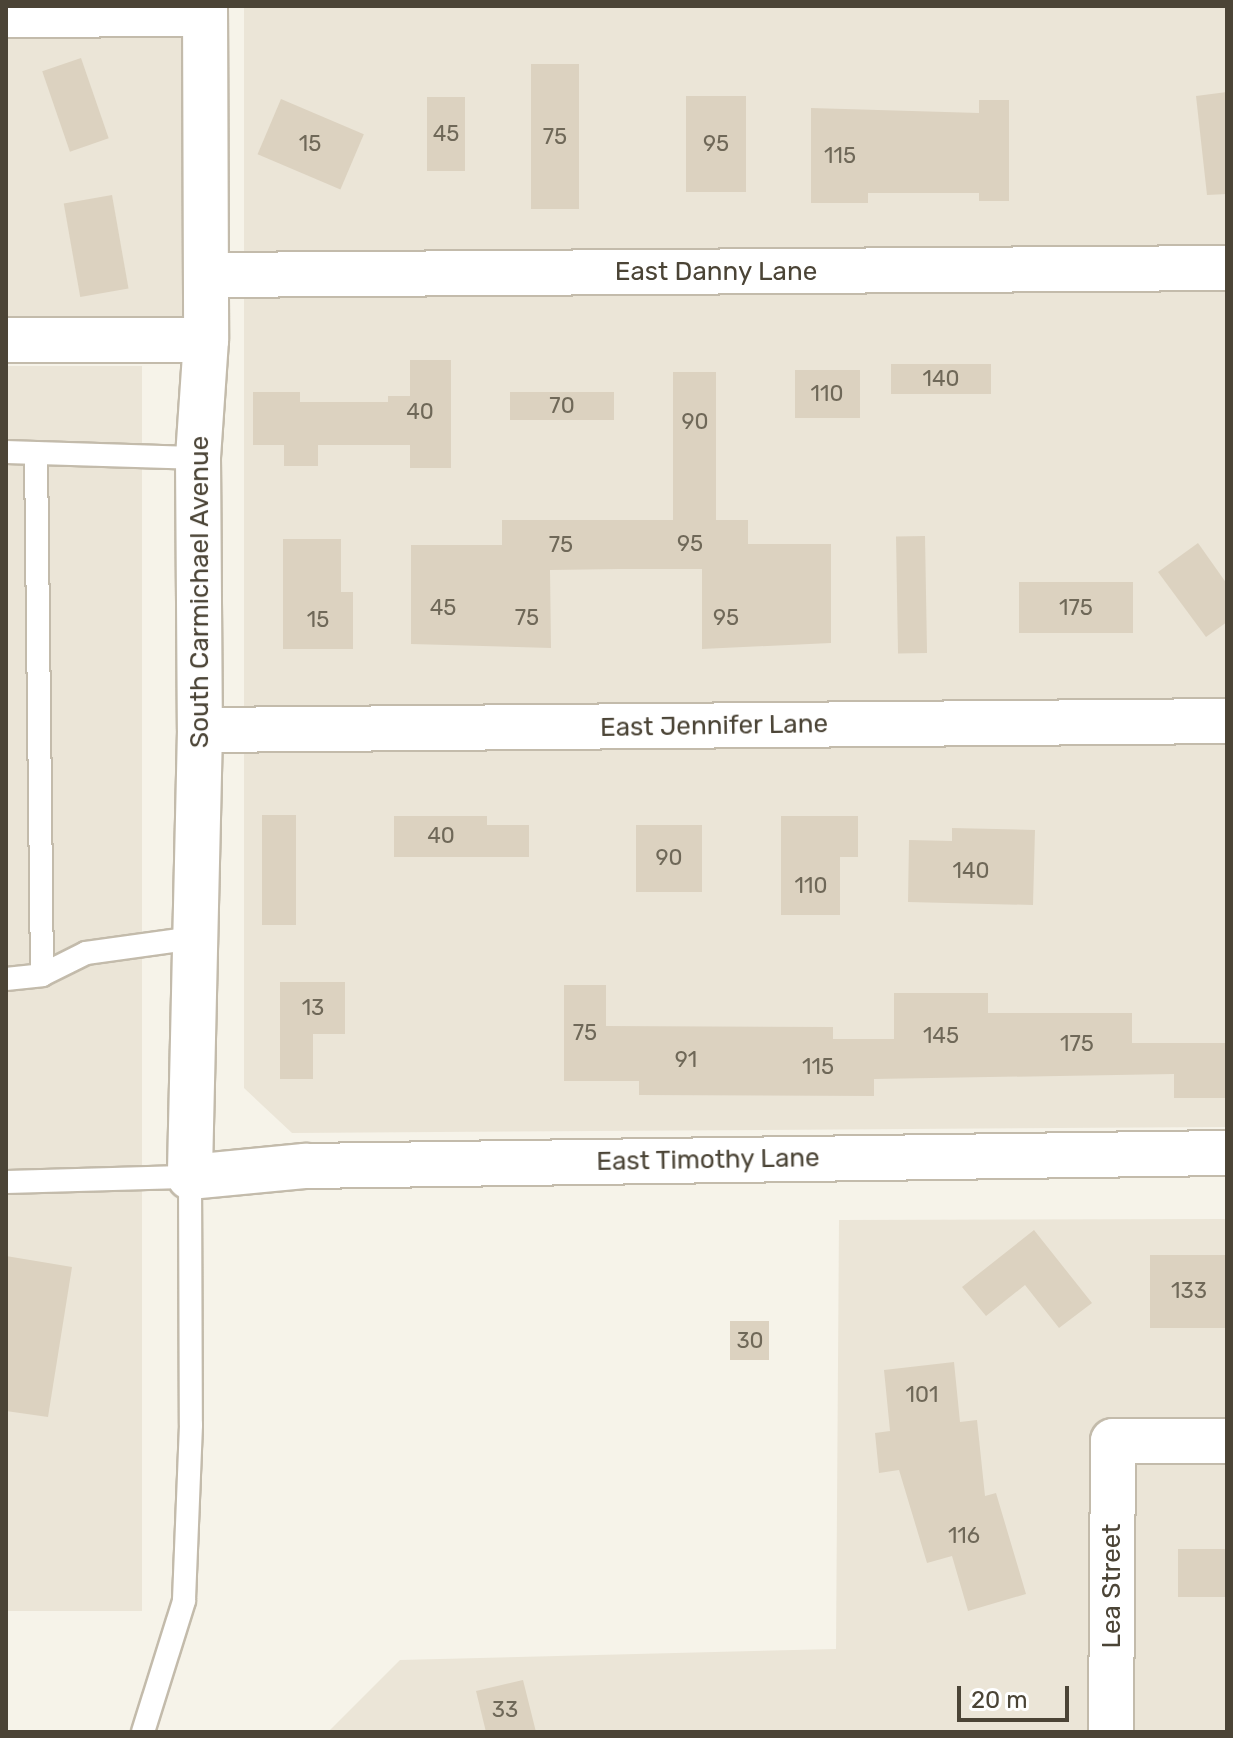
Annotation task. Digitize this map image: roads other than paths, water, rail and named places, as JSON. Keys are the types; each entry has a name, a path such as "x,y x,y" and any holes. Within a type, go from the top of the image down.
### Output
{"street":[{"path":"6,15 205,10"},
{"name":"South Carmichael Avenue","path":"190,1177 200,730 198,458 206,340 205,10"},
{"name":"East Danny Lane","path":"206,275 1227,268"},
{"path":"6,340 206,340"},
{"name":"East Jennifer Lane","path":"200,730 1227,721"},
{"name":"East Timothy Lane","path":"190,1177 305,1166 1227,1153"},
{"name":"Lea Street","path":"1111,1732 1113,1441 1227,1441"}],"lane":[{"path":"6,452 198,458"},
{"path":"36,453 42,975"},
{"path":"6,979 42,975 86,953 194,938"},
{"path":"6,1182 190,1177 191,1425 184,1601 143,1732"}]}
